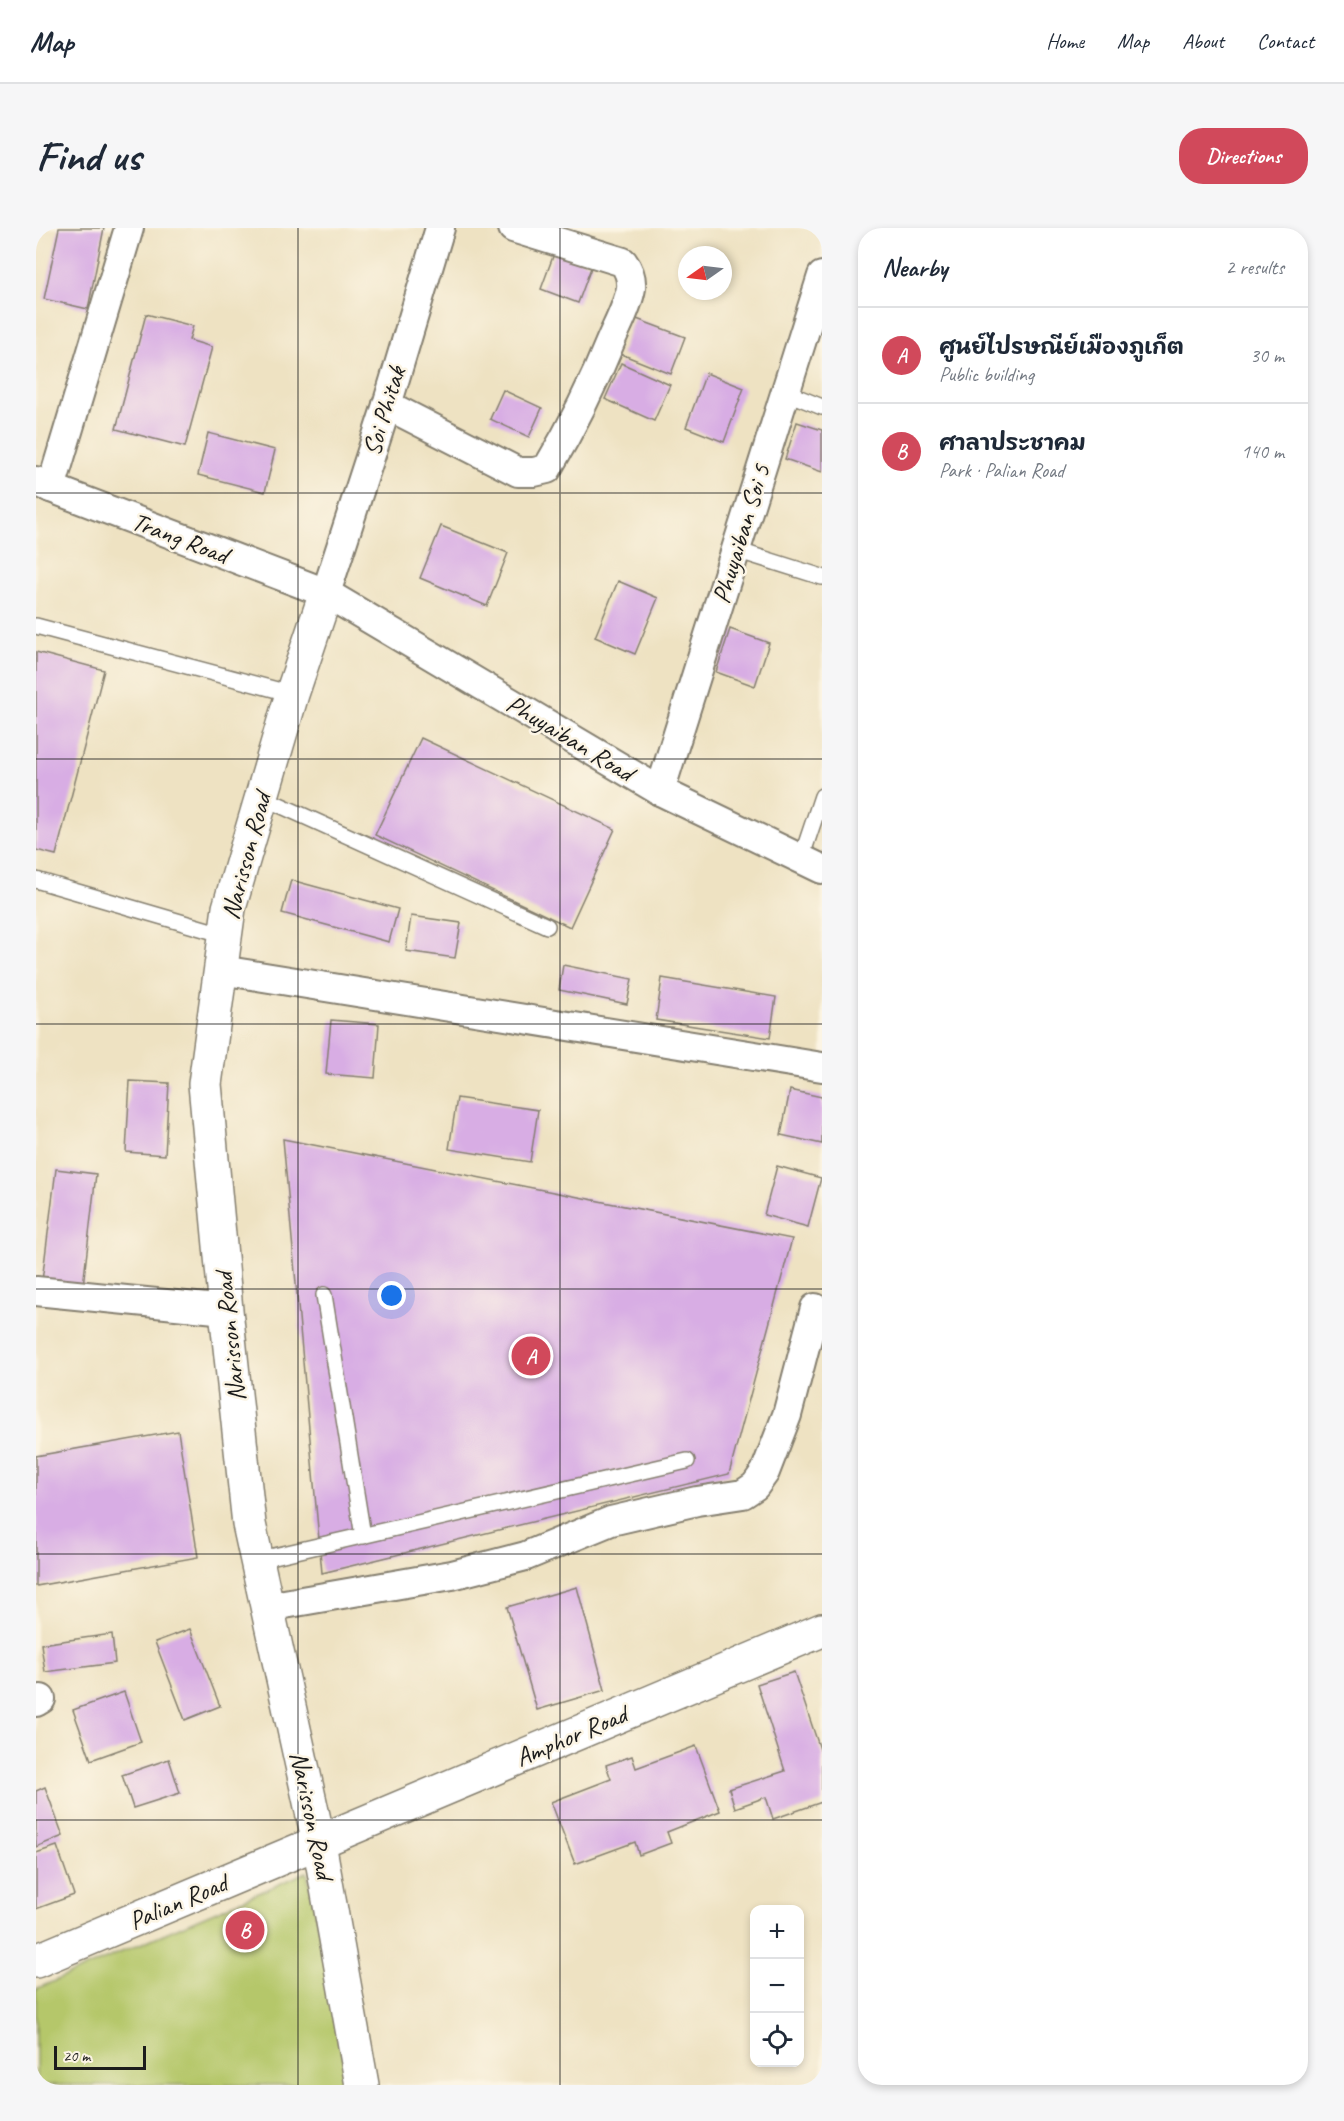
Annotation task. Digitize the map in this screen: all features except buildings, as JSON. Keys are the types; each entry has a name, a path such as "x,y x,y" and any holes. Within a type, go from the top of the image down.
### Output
{"street":[{"path":"43,484 129,228"},
{"name":"Soi Phitak","path":"326,593 387,405 440,228"},
{"path":"387,405 518,472 534,472 547,468 570,431 588,395 624,310 631,287 629,270 623,262 513,228"},
{"name":"Phuyaiban Soi 5","path":"660,791 822,276"},
{"name":"Trang Road","path":"43,484 326,593"},
{"name":"Narisson Road","path":"326,593 292,694 229,908 205,1084 249,1524 319,1843 362,2085"},
{"name":"Phuyaiban Road","path":"326,593 660,791 811,864"},
{"path":"221,970 822,1067"},
{"path":"36,1292 226,1310"},
{"path":"267,1607 452,1575 526,1556 611,1521 697,1501 743,1494 755,1486 765,1472 787,1415 815,1308"},
{"name":"Amphor Road","path":"319,1843 822,1630"},
{"name":"Palian Road","path":"36,1961 319,1843"}],"lane":[{"path":"785,393 822,407"},
{"path":"736,550 822,577"},
{"path":"36,626 292,694"},
{"path":"262,796 547,926"},
{"path":"811,864 822,796"},
{"path":"36,880 225,935"},
{"path":"324,1295 363,1536"},
{"path":"257,1560 687,1461"}],"green space":[{"path":"307,1872 349,2085 36,2085 36,1989"}],"place":[{"name":"ศูนย์ไปรษณีย์เมืองภูเก็ต","path":"531,1356"},
{"name":"ศาลาประชาคม","path":"245,1930"}]}
